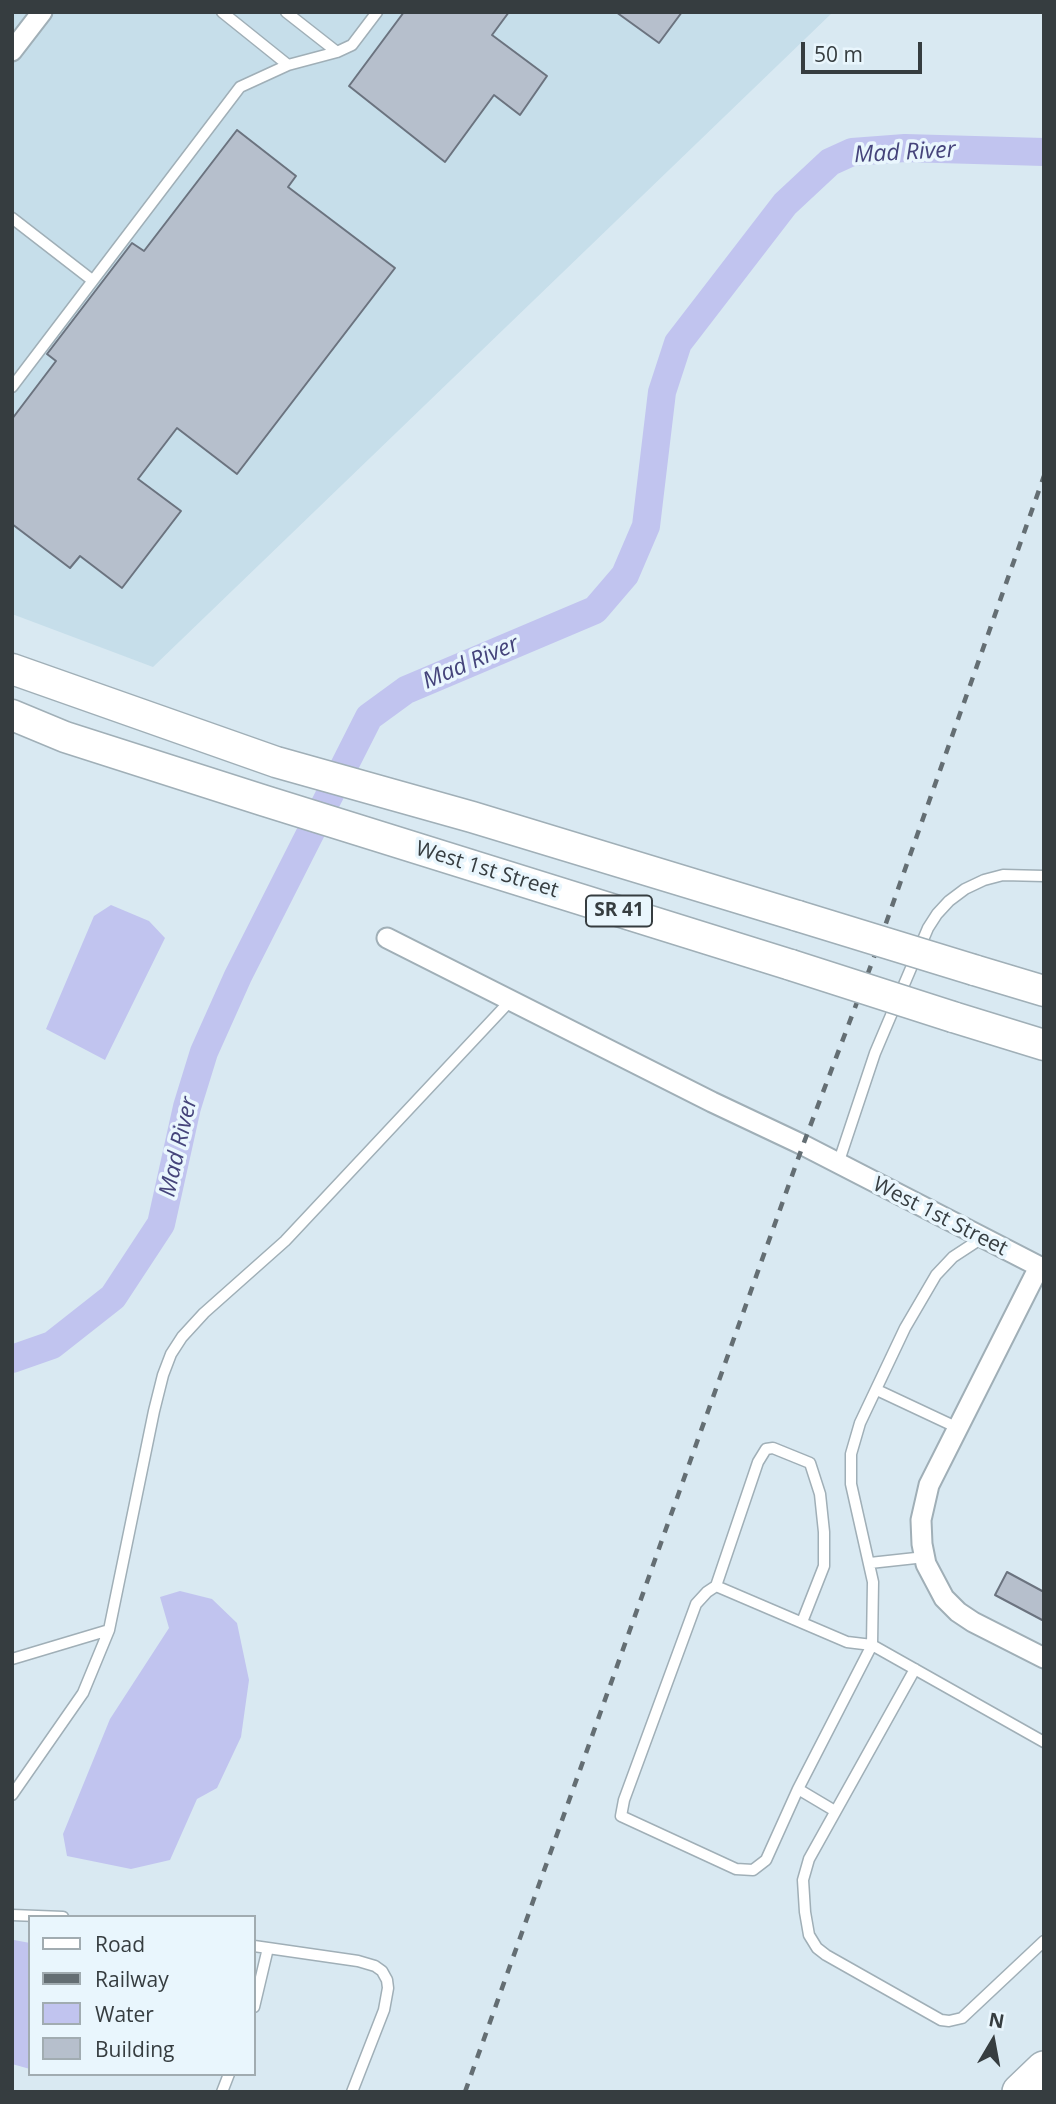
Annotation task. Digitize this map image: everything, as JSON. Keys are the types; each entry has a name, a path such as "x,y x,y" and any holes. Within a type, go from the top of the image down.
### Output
{"highway":[{"path":"1020,2092 1044,2069"}],"main road":[{"name":"SR 41","path":"12,669 276,762 472,817 1044,991"},
{"name":"West 1st Street","path":"12,715 65,737 262,800 1044,1045"}],"street":[{"path":"12,51 42,12"},
{"name":"West 1st Street","path":"387,938 803,1145 1041,1268"},
{"path":"1041,1268 958,1428 924,1502 921,1520 925,1557 934,1583 944,1598 958,1612 1044,1658"}],"lane":[{"path":"222,12 288,65"},
{"path":"286,12 337,52"},
{"path":"12,387 240,86 288,65 337,52 352,45 377,12"},
{"path":"12,218 92,280"},
{"path":"837,1164 875,1054 928,929 937,914 948,901 984,880 1003,874 1044,876"},
{"path":"12,1795 83,1693 108,1630 163,1375 182,1337 204,1313 285,1241 511,1000"},
{"path":"802,1622 824,1566 820,1494 810,1463 773,1448 766,1449 716,1586 696,1604 624,1800 621,1816 736,1869 753,1870 766,1860 797,1789 872,1645 873,1582 851,1484 851,1454 860,1423 905,1328 936,1275 953,1257 982,1238"},
{"path":"877,1390 958,1428"},
{"path":"870,1563 925,1557"},
{"path":"716,1586 847,1642 872,1645 1044,1742"},
{"path":"12,1659 108,1630"},
{"path":"915,1669 809,1859 803,1880 810,1935 817,1948 826,1955 941,2020 949,2021 962,2018 1044,1941"},
{"path":"797,1789 835,1811"},
{"path":"256,1946 358,1961 382,1971 388,1988 384,2010 352,2092"},
{"path":"256,1999 268,1948"}],"shaded area":[{"path":"12,12 833,12 153,667 12,614"}],"water":[{"path":"111,905 149,921 165,938 105,1060 46,1029 94,916"},
{"path":"180,1591 212,1599 237,1623 249,1680 241,1737 217,1788 197,1799 170,1860 131,1869 67,1856 63,1834 110,1719 169,1628 160,1597"},
{"path":"12,1942 28,1943 28,2068 12,2064"}],"building":[{"path":"404,12 509,12 492,35 547,76 520,115 494,95 445,162 349,86"},
{"path":"616,12 682,12 659,43"},
{"path":"237,130 296,176 288,187 395,268 237,474 177,428 138,479 181,511 122,588 80,556 70,568 12,524 12,419 56,361 47,354 132,243 144,251"},
{"path":"1007,1572 1044,1592 1044,1621 995,1595"}],"waterway":[{"name":"Mad River","path":"12,1359 52,1345 113,1297 161,1224 187,1107 204,1052 238,976 369,717 406,690 595,610 625,575 646,526 662,392 678,343 785,204 830,162 852,152 905,148 1044,152"}],"railway":[{"path":"465,2092 803,1145 873,960 1044,476"}]}
